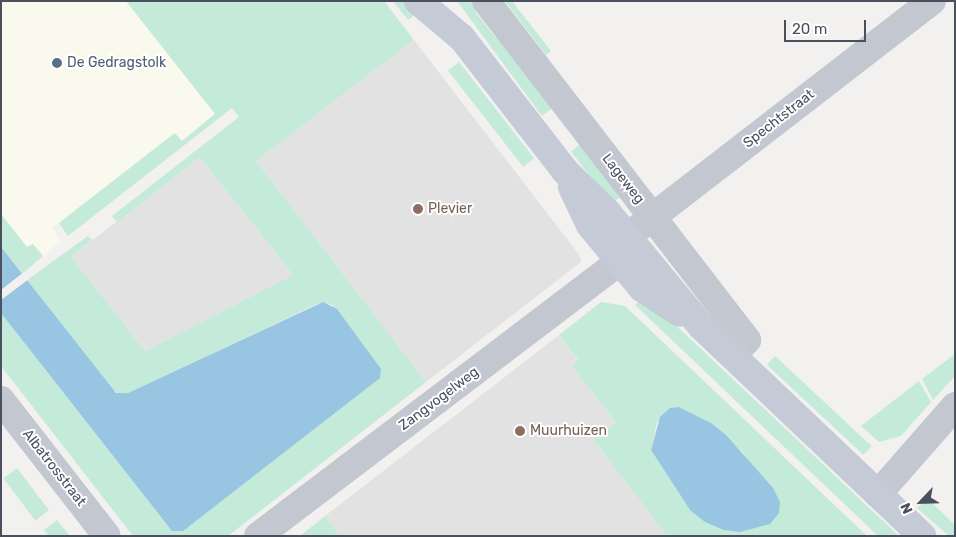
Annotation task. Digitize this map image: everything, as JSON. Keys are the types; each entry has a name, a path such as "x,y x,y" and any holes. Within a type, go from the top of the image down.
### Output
{"street":[{"path":"418,1 462,38"},
{"path":"444,1 462,38 565,171 607,212 623,250 700,326 733,355 922,536"},
{"name":"Lageweg","path":"486,1 747,340 733,355"},
{"name":"Spechtstraat","path":"623,250 653,217 932,1"},
{"name":"Zangvogelweg","path":"258,536 600,277 623,250"},
{"name":"Albatrosstraat","path":"1,400 107,536"},
{"path":"878,494 955,406"}],"shaded area":[{"path":"1,1 126,1 215,114 181,141 174,133 52,228 61,241 43,256 33,244 27,247 1,214"},
{"name":"Plevier","path":"414,40 580,256 581,262 426,382 256,161"},
{"path":"200,157 293,275 145,351 71,257"},
{"name":"Muurhuizen","path":"559,335 578,361 572,366 616,422 593,439 667,536 340,536 325,516"}],"green space":[{"path":"126,1 384,1 414,40 256,161 426,382 228,536 133,536 1,366 1,313 172,531 333,305 319,303 128,393 118,393 110,388 27,280 88,236 92,240 71,257 145,351 293,275 200,157 117,222 112,216 239,117 232,108 68,236 59,223 175,133 182,141 215,114"},
{"path":"393,1 410,1 418,12 408,20"},
{"path":"457,1 472,1 478,9 475,11 495,37 499,35 554,107 542,116"},
{"path":"505,1 512,1 551,51 546,55"},
{"path":"459,62 534,158 523,167 448,71"},
{"path":"582,143 623,195 612,204 571,152"},
{"path":"1,214 27,247 33,244 43,256 22,274 1,247"},
{"path":"640,300 681,330 899,536 878,536 635,305"},
{"path":"601,302 625,306 867,536 667,536 593,439 616,422 572,366 578,360 559,335","holes":["679,407 711,423 746,456 690,510 651,450 657,422"]},
{"path":"955,354 955,376 933,400 922,379"},
{"path":"775,356 872,446 863,455 767,365"},
{"path":"919,381 931,402 901,436 879,442 861,426"},
{"path":"17,468 49,510 35,521 3,478"},
{"path":"927,498 955,525 955,536 949,536 917,508"},
{"path":"325,516 340,536 300,536"},
{"path":"57,520 70,536 49,536 44,530"}],"water":[{"path":"1,247 116,393 128,393 323,302 337,309 381,369 380,378 183,531 172,531 1,313"},
{"path":"679,407 711,423 726,435 773,488 780,502 779,513 770,524 740,532 724,530 705,522 690,510 651,450 660,417 670,408"}],"pier":[{"path":"24,272 29,279 1,300 1,290"}],"place":[{"name":"De Gedragstolk","path":"57,63"},
{"name":"Plevier","path":"418,209"},
{"name":"Muurhuizen","path":"520,431"}]}
